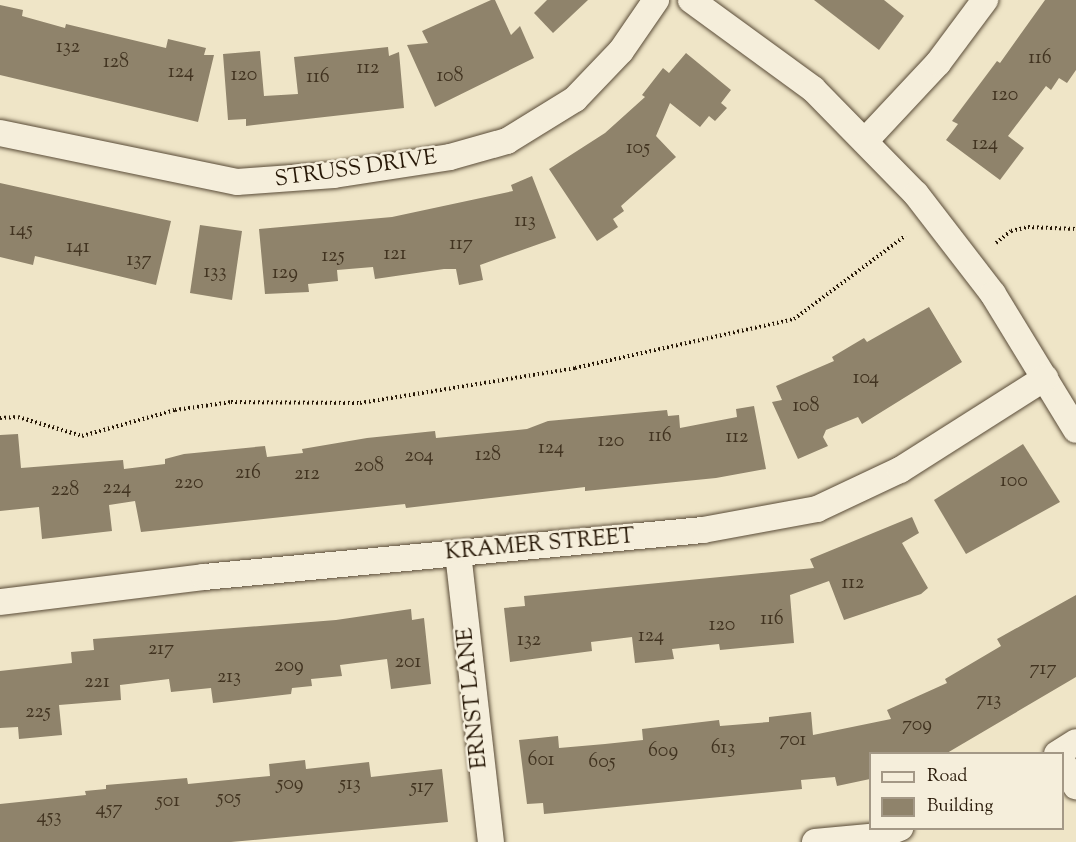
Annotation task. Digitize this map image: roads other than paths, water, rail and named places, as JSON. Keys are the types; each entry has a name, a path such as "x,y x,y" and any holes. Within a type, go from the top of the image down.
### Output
{"street":[{"name":"STRUSS DRIVE","path":"0,133 237,182 312,177 450,157 507,141 575,99 621,51 656,0"},
{"path":"692,0 813,89 865,141 957,243 1076,430"},
{"path":"865,141 938,63 985,0"},
{"name":"KRAMER STREET","path":"0,602 204,577 703,530 817,509 900,470 1045,378"},
{"name":"ERNST LANE","path":"458,553 491,842"},
{"path":"1060,752 1076,742"},
{"path":"1064,765 1076,786"},
{"path":"815,842 880,836 895,830"}]}
